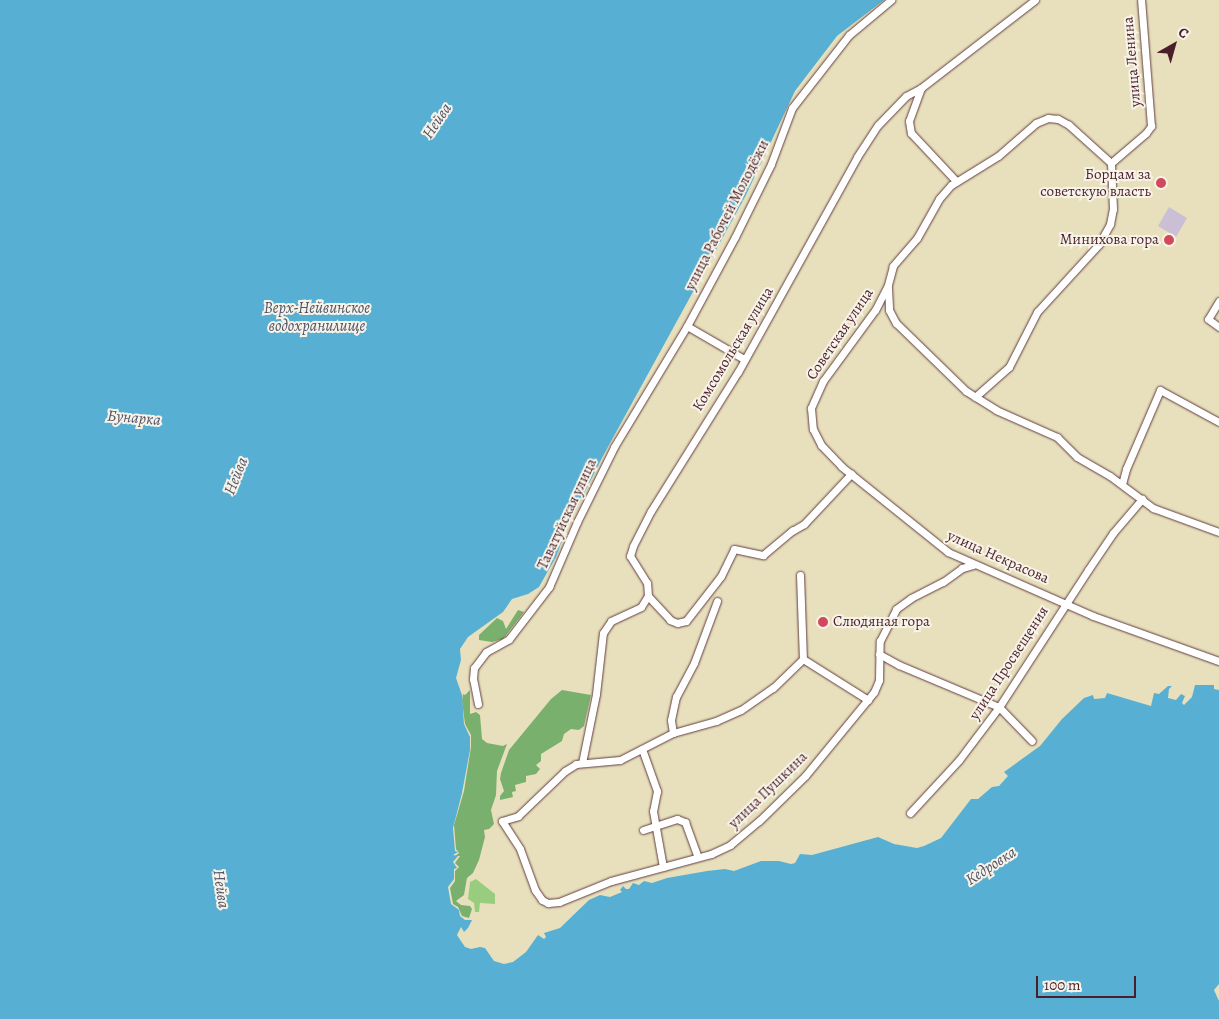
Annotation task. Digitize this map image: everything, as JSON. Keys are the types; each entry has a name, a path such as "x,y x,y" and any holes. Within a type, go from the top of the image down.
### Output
{"street":[{"name":"улица Рабочей Молодёжи","path":"687,326 764,179 798,98 849,35 891,0"},
{"name":"Комсомольская улица","path":"648,596 647,583 631,559 631,550 651,511 744,359 865,144 894,107 1035,0"},
{"name":"улица Ленина","path":"1111,163 1146,133 1151,122 1141,0"},
{"path":"921,88 910,114 909,121 912,133 956,181"},
{"name":"Советская улица","path":"810,416 813,403 823,380 875,310 888,285 893,266 917,238 939,199 956,181 998,156 1036,123 1048,118 1058,119 1069,125 1111,163"},
{"path":"975,397 1009,367 1037,312 1099,244 1110,224 1113,209 1111,163"},
{"path":"888,285 889,310 896,323 939,367 975,397 996,410 1057,437 1077,457 1122,484 1165,514 1219,532"},
{"path":"1219,301 1208,319 1219,327"},
{"path":"687,326 744,359"},
{"name":"Таватуйская улица","path":"478,704 473,679 474,668 486,652 509,639 548,587 614,447 687,326"},
{"path":"1122,484 1126,469 1160,390 1219,422"},
{"name":"улица Некрасова","path":"810,416 817,439 851,474 935,544 974,565 1136,633 1219,661"},
{"path":"800,575 803,659 774,688 741,710 716,721 673,733 620,760 582,763 596,694 603,633 611,621 641,606 648,596 670,620 683,622 692,615 721,576 734,549 762,556 792,531 804,524 816,508 851,474"},
{"name":"улица Просвещения","path":"910,813 959,760 999,707 1065,603 1114,533 1142,499"},
{"name":"улица Пушкина","path":"582,763 565,771 518,816 502,820 520,849 534,890 542,900 548,903 559,902 611,881 698,857 730,845 763,818 822,756 868,700 880,680 880,641 887,624 903,603 943,582 962,568 974,565"},
{"path":"673,733 672,720 676,697 694,663 717,601"},
{"path":"879,654 899,665 999,707 1032,741"},
{"path":"803,659 868,700"},
{"path":"642,749 657,791 653,811 663,867"},
{"path":"643,830 678,820 685,822 698,857"}],"shaded area":[{"path":"1169,207 1187,218 1176,237 1158,226"}],"green space":[{"path":"518,610 524,612 503,639 492,642 479,640 479,635 497,618 503,621 506,629"},
{"path":"470,690 470,714 476,712 480,715 482,739 487,743 503,746 507,744 497,771 496,795 491,810 494,824 489,829 484,830 485,837 479,860 473,873 467,878 464,895 456,901 461,905 470,906 472,909 469,918 462,916 458,907 453,904 450,888 455,881 455,871 459,867 455,863 460,856 455,856 459,853 456,849 454,825 464,791 471,747 471,735 465,724 462,701 463,694 465,695"},
{"path":"562,690 591,695 584,726 579,730 571,729 564,734 562,741 541,754 541,761 536,765 540,769 536,774 526,776 526,782 515,785 516,791 512,792 513,797 500,800 500,796 504,791 500,779 501,773 509,750 551,699"},
{"path":"476,879 495,894 495,904 480,903 479,912 475,912 474,903 468,899 470,882"}],"water":[{"name":"Верх-Нейвинское водохранилище","path":"0,0 884,0 837,36 795,91 745,197 603,456 567,527 556,557 539,587 528,594 512,599 503,612 468,637 460,649 461,660 456,678 462,695 464,724 470,737 470,750 453,828 455,851 458,852 453,855 458,856 453,862 457,868 454,869 454,879 448,887 451,904 459,910 460,916 465,920 472,920 464,932 461,927 457,935 465,947 471,949 485,948 494,961 504,964 513,962 526,952 538,935 544,939 546,937 544,933 560,928 589,900 600,895 610,897 622,892 620,890 623,886 629,889 633,883 639,885 644,881 652,883 667,878 707,871 725,869 734,871 761,861 779,861 791,864 795,863 800,854 812,855 878,837 894,844 917,848 924,846 941,838 971,799 978,799 992,787 999,786 1008,776 1004,772 1040,746 1062,719 1084,698 1093,695 1094,699 1105,698 1107,693 1151,706 1154,693 1159,694 1168,686 1172,686 1169,689 1168,698 1176,700 1181,694 1185,696 1182,703 1184,705 1192,697 1195,685 1214,685 1214,689 1219,690 1219,984 1214,990 1219,1001 1219,1019 0,1019"}],"place":[{"name":"Борцам за советскую власть","path":"1161,183"},
{"name":"Минихова гора","path":"1169,240"},
{"name":"Слюдяная гора","path":"823,622"}],"water label":[{"name":"Нейва","path":"437,121"},
{"name":"Бунарка","path":"134,418"},
{"name":"Нейва","path":"236,476"},
{"name":"Кедровка","path":"991,866"},
{"name":"Нейва","path":"221,889"}]}
